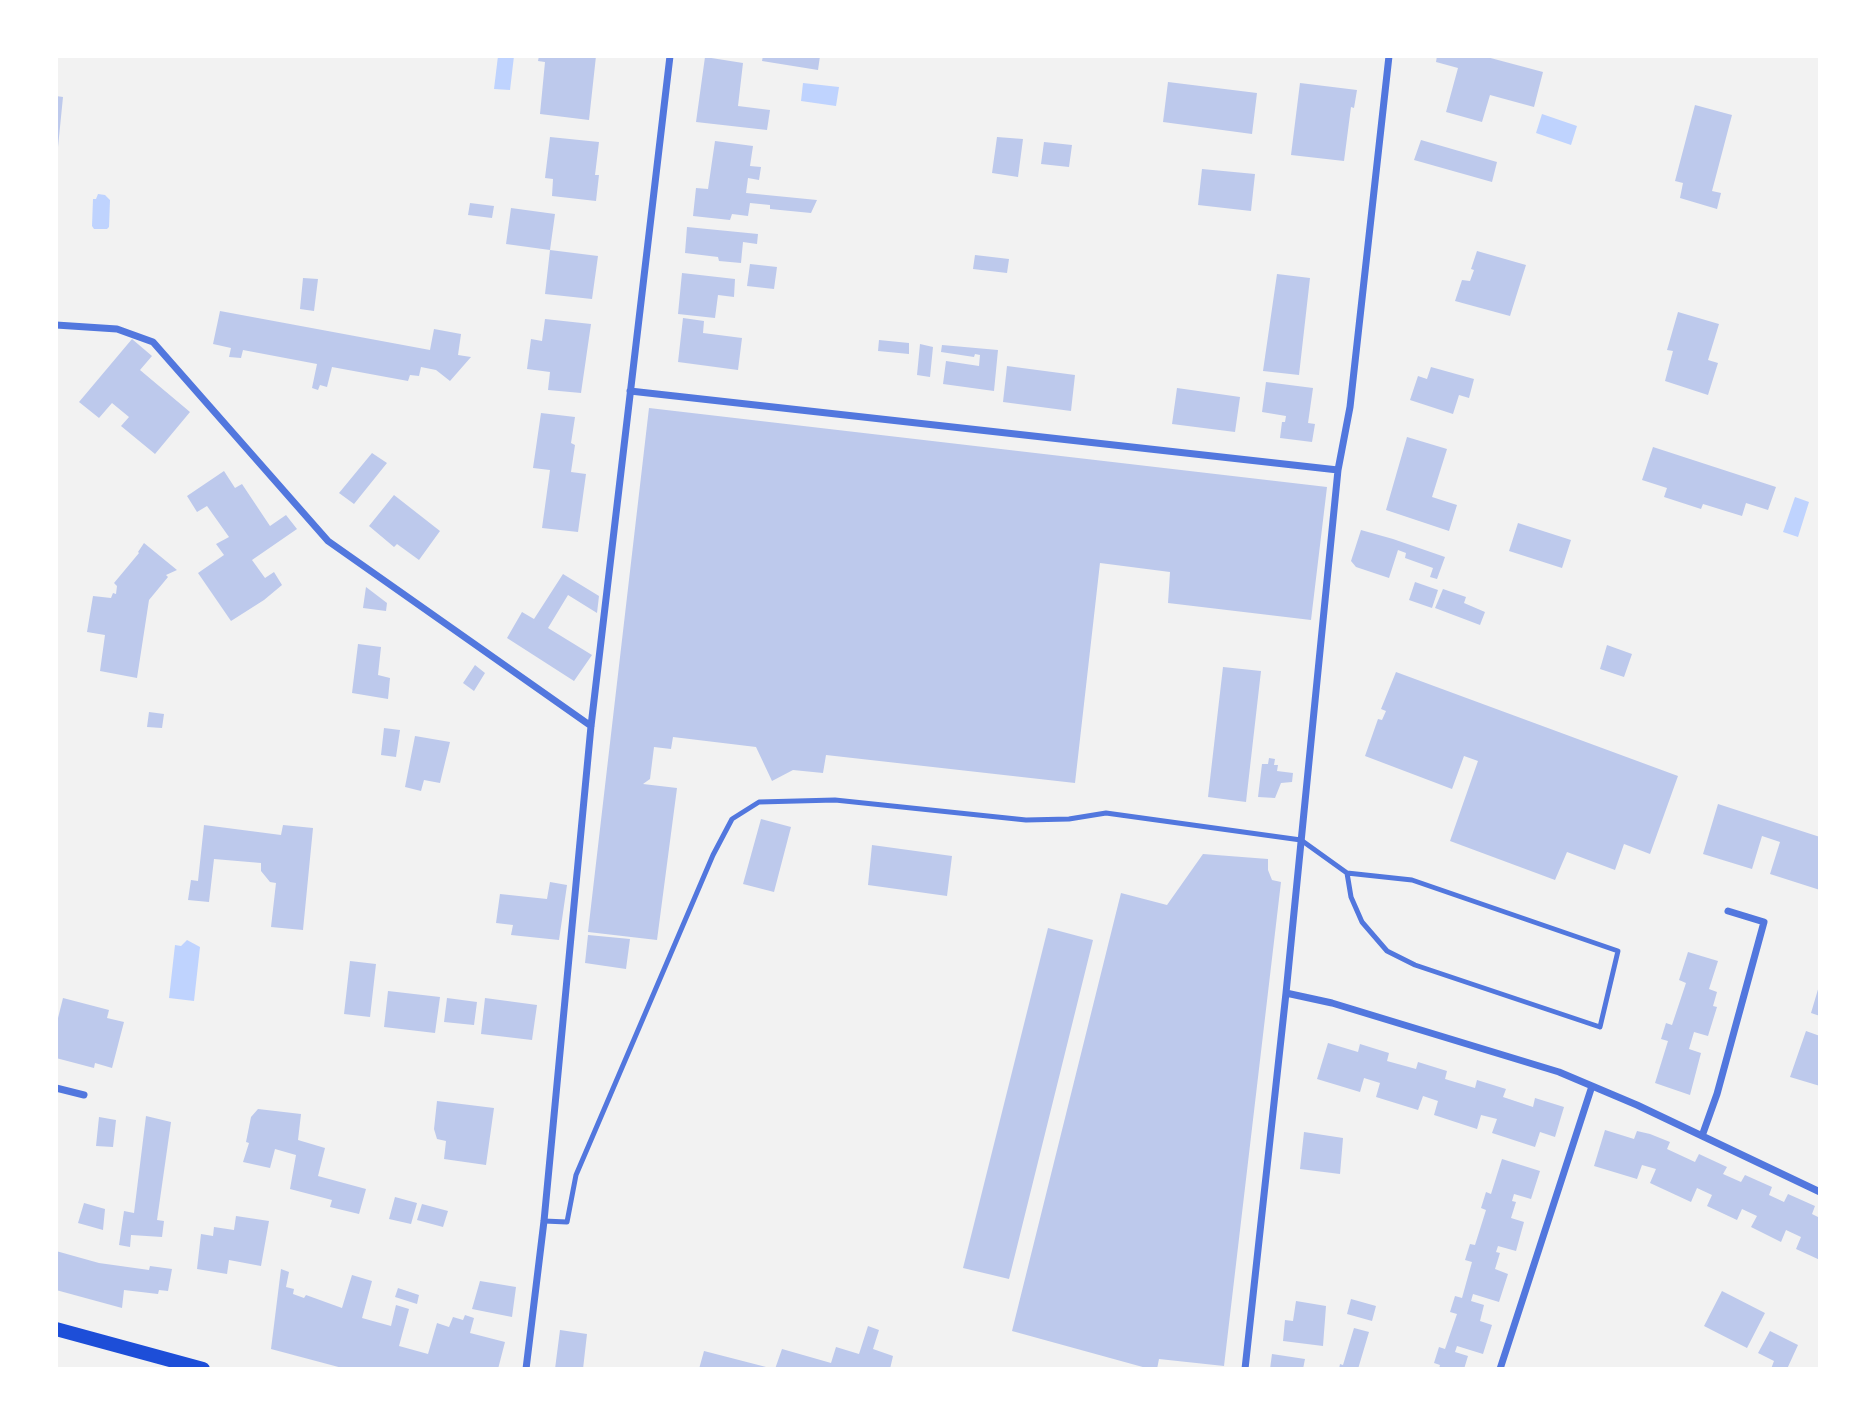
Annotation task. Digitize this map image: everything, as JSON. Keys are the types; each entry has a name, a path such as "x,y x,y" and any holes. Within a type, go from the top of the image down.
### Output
{"main road":[{"path":"56,1329 203,1369"}],"street":[{"path":"526,1369 544,1220 591,726 670,56"},
{"path":"1245,1369 1338,470 1350,407 1390,56"},
{"path":"56,325 117,329 153,342 328,541 591,726"},
{"path":"630,391 1338,470"},
{"path":"1702,1136 1717,1094 1764,922 1728,911"},
{"path":"1286,993 1332,1003 1559,1072 1637,1105 1820,1192"},
{"path":"1500,1369 1592,1086"},
{"path":"56,1088 84,1095"}],"lane":[{"path":"544,1220 567,1222 576,1175 713,855 732,819 759,802 835,800 1026,820 1069,819 1106,813 1301,840 1347,873 1412,880 1618,951 1600,1027 1415,965 1387,951 1362,922 1351,897 1347,873"}],"water":[{"path":"498,56 514,56 510,90 494,89"},
{"path":"803,83 839,87 836,106 801,101"},
{"path":"1542,114 1577,126 1571,145 1536,133"},
{"path":"98,194 105,195 110,200 107,229 94,229 92,226 93,199 96,199"},
{"path":"1795,497 1809,502 1798,537 1783,532"},
{"path":"187,940 200,947 194,1001 169,998 175,945 181,946"}],"building":[{"path":"539,56 596,56 589,120 540,114 545,62 538,61"},
{"path":"763,56 820,56 818,70 762,61"},
{"path":"1437,56 1483,56 1543,72 1534,107 1490,95 1482,122 1446,112 1458,68 1436,62"},
{"path":"705,57 743,63 738,106 770,110 767,130 696,122"},
{"path":"1168,82 1257,93 1252,134 1163,122"},
{"path":"1300,83 1357,90 1354,108 1351,107 1344,161 1291,155"},
{"path":"56,96 63,97 58,147 56,147"},
{"path":"1695,105 1732,115 1712,191 1721,193 1717,209 1680,198 1683,183 1675,181"},
{"path":"550,137 599,142 595,175 599,175 596,201 552,196 553,179 545,178"},
{"path":"997,137 1023,139 1018,177 992,173"},
{"path":"1421,140 1497,162 1492,182 1414,160"},
{"path":"715,141 753,146 750,166 761,167 759,180 748,178 746,193 817,200 811,213 770,209 770,205 750,203 748,216 732,214 730,220 693,216 696,188 708,189"},
{"path":"1044,142 1072,145 1069,167 1041,164"},
{"path":"1202,169 1255,174 1251,211 1198,205"},
{"path":"470,203 494,206 492,218 468,215"},
{"path":"511,208 555,214 550,250 506,244"},
{"path":"687,227 758,234 757,244 743,242 741,263 685,253"},
{"path":"550,250 598,256 592,299 545,294"},
{"path":"1477,251 1526,265 1510,316 1455,301 1462,280 1470,281"},
{"path":"975,255 1009,259 1007,273 973,269"},
{"path":"750,264 777,267 774,289 747,286"},
{"path":"682,273 735,279 734,297 718,295 715,318 678,314"},
{"path":"1277,274 1310,278 1299,375 1263,371"},
{"path":"303,278 318,279 314,311 300,309"},
{"path":"220,311 430,350 434,329 461,334 458,355 471,357 450,381 436,370 421,367 419,376 410,375 408,381 332,367 327,387 320,385 318,390 312,388 317,364 243,350 241,358 229,357 231,348 213,344"},
{"path":"1678,312 1719,324 1708,360 1718,363 1708,395 1665,381 1673,351 1667,350"},
{"path":"683,318 704,321 703,333 742,338 738,370 678,362"},
{"path":"545,319 591,324 581,393 548,390 550,372 527,369 531,339 542,341"},
{"path":"132,339 152,356 140,370 190,412 155,454 121,426 129,417 112,403 99,418 79,402"},
{"path":"879,340 909,343 909,354 878,351"},
{"path":"920,344 933,347 930,377 917,375"},
{"path":"942,345 998,350 994,391 943,384 946,361 979,366 980,355 975,354 974,357 941,352"},
{"path":"1007,366 1075,375 1071,411 1003,402"},
{"path":"1431,367 1474,379 1469,398 1459,395 1453,414 1410,400 1418,376 1427,379"},
{"path":"1266,382 1313,388 1308,423 1315,424 1312,442 1280,438 1282,422 1285,422 1286,416 1262,412"},
{"path":"1177,388 1240,397 1235,432 1172,424"},
{"path":"649,408 1327,487 1311,620 1168,603 1170,572 1100,563 1075,783 826,755 823,773 793,770 772,781 756,747 673,737 671,749 654,747 650,779 643,784 677,788 657,940 588,932"},
{"path":"541,413 575,417 571,443 575,445 571,472 586,474 578,532 542,528 550,470 533,468"},
{"path":"1407,437 1447,449 1432,497 1457,505 1449,531 1386,510"},
{"path":"1653,447 1776,487 1768,510 1746,503 1742,516 1703,504 1701,509 1664,497 1667,488 1642,480"},
{"path":"372,453 387,463 354,504 339,493"},
{"path":"224,471 235,488 242,484 270,526 286,515 297,529 252,560 265,578 274,572 282,585 231,621 198,573 224,555 216,544 229,537 207,506 197,512 187,496"},
{"path":"394,495 440,531 419,560 397,544 394,547 369,526"},
{"path":"1518,523 1571,540 1562,568 1509,551"},
{"path":"1361,530 1445,557 1437,579 1430,577 1433,568 1405,558 1406,553 1398,550 1389,578 1356,567 1351,561"},
{"path":"144,543 177,570 166,575 168,577 149,600 137,678 100,671 105,635 87,632 93,596 111,598 113,593 116,594 117,586 114,583"},
{"path":"563,574 599,596 597,613 568,595 548,628 592,655 574,681 507,638 522,612 534,619"},
{"path":"1415,582 1438,590 1432,608 1409,600"},
{"path":"366,587 387,603 386,611 363,608"},
{"path":"1443,589 1466,597 1464,603 1485,612 1480,625 1435,608"},
{"path":"358,644 381,647 378,675 390,678 388,699 352,693"},
{"path":"1607,645 1632,654 1624,677 1600,669"},
{"path":"475,665 485,673 474,691 463,683"},
{"path":"1223,667 1261,671 1246,802 1208,797"},
{"path":"1396,672 1678,776 1650,854 1624,844 1615,870 1567,852 1555,880 1450,841 1478,761 1464,756 1452,789 1365,756 1378,719 1382,720 1386,711 1381,709"},
{"path":"149,712 164,714 162,728 147,727"},
{"path":"384,728 400,730 396,757 381,755"},
{"path":"415,736 450,742 440,783 424,780 421,791 405,787"},
{"path":"1269,758 1275,759 1277,771 1293,773 1292,782 1281,783 1275,798 1258,797 1262,764 1268,764"},
{"path":"1718,804 1820,837 1820,890 1770,874 1780,842 1762,836 1752,869 1703,854"},
{"path":"761,819 791,827 774,892 743,884"},
{"path":"204,825 281,835 283,825 313,828 303,930 271,927 276,883 270,882 261,871 261,863 214,859 209,902 188,900 191,880 198,881"},
{"path":"872,845 952,856 947,896 868,885"},
{"path":"1203,854 1268,859 1272,880 1281,882 1224,1366 1159,1359 1157,1369 1150,1369 1012,1331 1121,893 1167,905"},
{"path":"550,882 567,885 559,940 511,935 513,925 496,923 500,894 547,899"},
{"path":"1048,928 1093,940 1009,1279 963,1268"},
{"path":"588,935 630,939 626,969 585,963"},
{"path":"1688,952 1718,961 1709,989 1717,992 1713,1006 1717,1007 1708,1036 1694,1032 1689,1049 1701,1053 1690,1095 1655,1083 1668,1041 1661,1039 1666,1023 1672,1025 1686,983 1679,980"},
{"path":"350,961 376,964 370,1017 344,1014"},
{"path":"1820,986 1820,1016 1811,1013"},
{"path":"388,991 440,997 435,1033 384,1027"},
{"path":"63,998 109,1010 107,1018 124,1022 112,1068 95,1063 94,1068 56,1058 56,1026"},
{"path":"447,998 477,1002 474,1025 444,1022"},
{"path":"485,998 537,1005 532,1040 481,1034"},
{"path":"1806,1031 1820,1036 1820,1086 1790,1077"},
{"path":"1328,1043 1358,1052 1360,1044 1389,1053 1387,1061 1416,1069 1418,1062 1447,1071 1445,1079 1475,1088 1477,1080 1506,1089 1503,1097 1533,1107 1535,1098 1564,1107 1555,1137 1540,1132 1535,1147 1492,1133 1497,1119 1481,1115 1477,1129 1434,1115 1438,1101 1423,1096 1418,1110 1376,1097 1380,1083 1364,1078 1360,1092 1317,1079"},
{"path":"437,1101 494,1108 486,1165 444,1159 446,1141 437,1139 434,1129"},
{"path":"258,1109 301,1114 298,1140 325,1148 318,1176 366,1189 359,1214 330,1207 332,1200 290,1189 296,1155 275,1149 270,1168 243,1162 249,1143 246,1142 251,1117"},
{"path":"146,1116 171,1122 157,1220 164,1221 162,1237 131,1235 130,1247 119,1245 124,1211 134,1213"},
{"path":"99,1117 116,1120 113,1147 96,1146"},
{"path":"1605,1130 1634,1139 1637,1131 1650,1134 1670,1142 1667,1149 1695,1162 1699,1154 1727,1167 1723,1174 1741,1182 1745,1175 1772,1187 1769,1195 1784,1202 1788,1194 1815,1206 1812,1214 1820,1218 1820,1260 1796,1249 1801,1237 1786,1230 1781,1242 1751,1227 1757,1216 1742,1209 1737,1220 1707,1206 1712,1195 1697,1188 1691,1202 1650,1183 1656,1169 1642,1165 1637,1179 1594,1166"},
{"path":"1304,1132 1343,1138 1340,1174 1300,1169"},
{"path":"1502,1159 1540,1171 1531,1199 1514,1194 1512,1201 1516,1202 1511,1218 1524,1222 1516,1251 1498,1246 1496,1252 1500,1253 1495,1269 1508,1274 1499,1302 1473,1294 1471,1301 1484,1305 1480,1321 1492,1325 1483,1354 1457,1346 1455,1352 1468,1356 1464,1369 1439,1369 1440,1365 1434,1363 1439,1347 1445,1349 1457,1314 1450,1312 1455,1296 1462,1298 1472,1262 1465,1260 1470,1244 1475,1245 1486,1210 1481,1208 1486,1192 1491,1194"},
{"path":"395,1197 417,1203 411,1224 389,1219"},
{"path":"84,1203 105,1209 103,1230 78,1223"},
{"path":"422,1204 448,1211 443,1227 417,1220"},
{"path":"236,1216 269,1221 261,1266 229,1260 227,1274 197,1269 201,1234 213,1236 214,1227 234,1230"},
{"path":"56,1251 99,1263 149,1270 150,1266 172,1269 168,1291 159,1290 158,1294 124,1290 122,1308 56,1290"},
{"path":"281,1269 289,1272 286,1287 294,1289 293,1294 304,1298 306,1295 342,1308 352,1275 372,1281 362,1318 391,1326 396,1305 409,1309 399,1346 428,1354 437,1323 449,1327 453,1317 463,1320 465,1315 474,1318 470,1333 505,1342 498,1369 346,1369 271,1349"},
{"path":"480,1281 516,1287 512,1317 472,1309"},
{"path":"398,1288 419,1295 417,1304 395,1297"},
{"path":"1722,1291 1765,1313 1747,1348 1704,1326"},
{"path":"1351,1299 1376,1306 1372,1321 1347,1314"},
{"path":"1296,1301 1326,1306 1323,1346 1283,1341 1285,1320 1293,1321"},
{"path":"868,1326 879,1330 873,1349 893,1356 890,1369 775,1369 782,1349 831,1363 836,1347 859,1354"},
{"path":"1354,1328 1369,1332 1358,1369 1339,1369 1340,1364 1343,1365"},
{"path":"560,1330 587,1334 583,1369 555,1369"},
{"path":"1770,1331 1798,1345 1787,1369 1771,1369 1774,1361 1758,1353"},
{"path":"704,1351 770,1368 699,1369"},
{"path":"1272,1354 1305,1359 1303,1369 1270,1369"}]}
